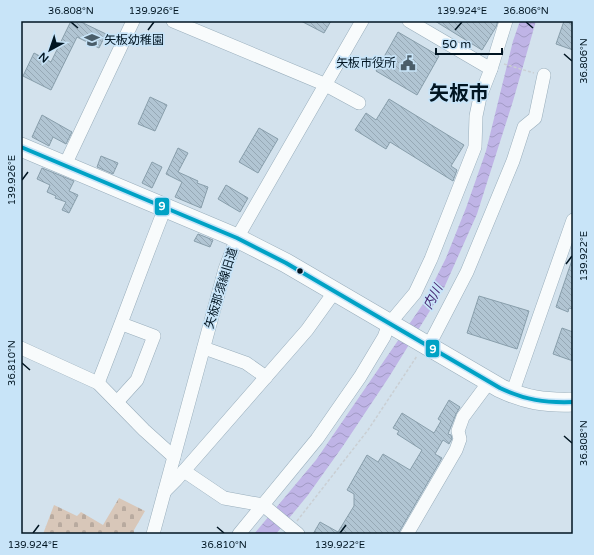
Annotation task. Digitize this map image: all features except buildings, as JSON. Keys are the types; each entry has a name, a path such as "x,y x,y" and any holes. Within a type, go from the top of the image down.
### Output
{"highway":[{"path":"21,147 237,238 286,263 425,345 512,394 536,401 573,402"}],"street":[{"path":"65,165 132,21"},
{"path":"173,21 324,84 359,103"},
{"name":"矢板那須線旧道","path":"153,534 225,268 237,238 324,84 362,21"},
{"path":"409,21 492,65"},
{"path":"239,534 317,439 356,383 384,336 415,293 437,244 475,148 476,116 480,97 506,21"},
{"path":"425,345 467,272 513,161 524,127 535,118 544,75"},
{"path":"98,383 122,324 165,208"},
{"path":"512,394 573,220"},
{"path":"165,491 307,330 335,291"},
{"path":"117,402 137,380 154,336 122,324"},
{"path":"21,348 98,383 144,430 174,457"},
{"path":"204,348 246,363 266,377"},
{"path":"407,534 456,450 460,439 458,431 463,417 489,382"},
{"path":"184,471 224,498 263,505 294,531"}],"path":[{"path":"492,65 544,75"},
{"path":"294,531 368,430 425,345"}],"green space":[{"path":"119,498 145,511 134,530 134,534 43,534 54,505 77,516 81,512 103,525"}],"water":[{"name":"内川","path":"520,21 536,21 513,101 477,214 444,288 389,377 308,495 276,534 254,534 316,460 423,304 446,258 466,208 486,151 513,41"}],"transit line":[{"name":"9","path":"21,147 237,238 286,263 500,388 535,400 573,402"}],"place":[{"name":"矢板幼稚園","path":"92,40"},
{"name":"矢板市役所","path":"408,63"}],"district":[{"name":"矢板市","path":"459,94"}]}
